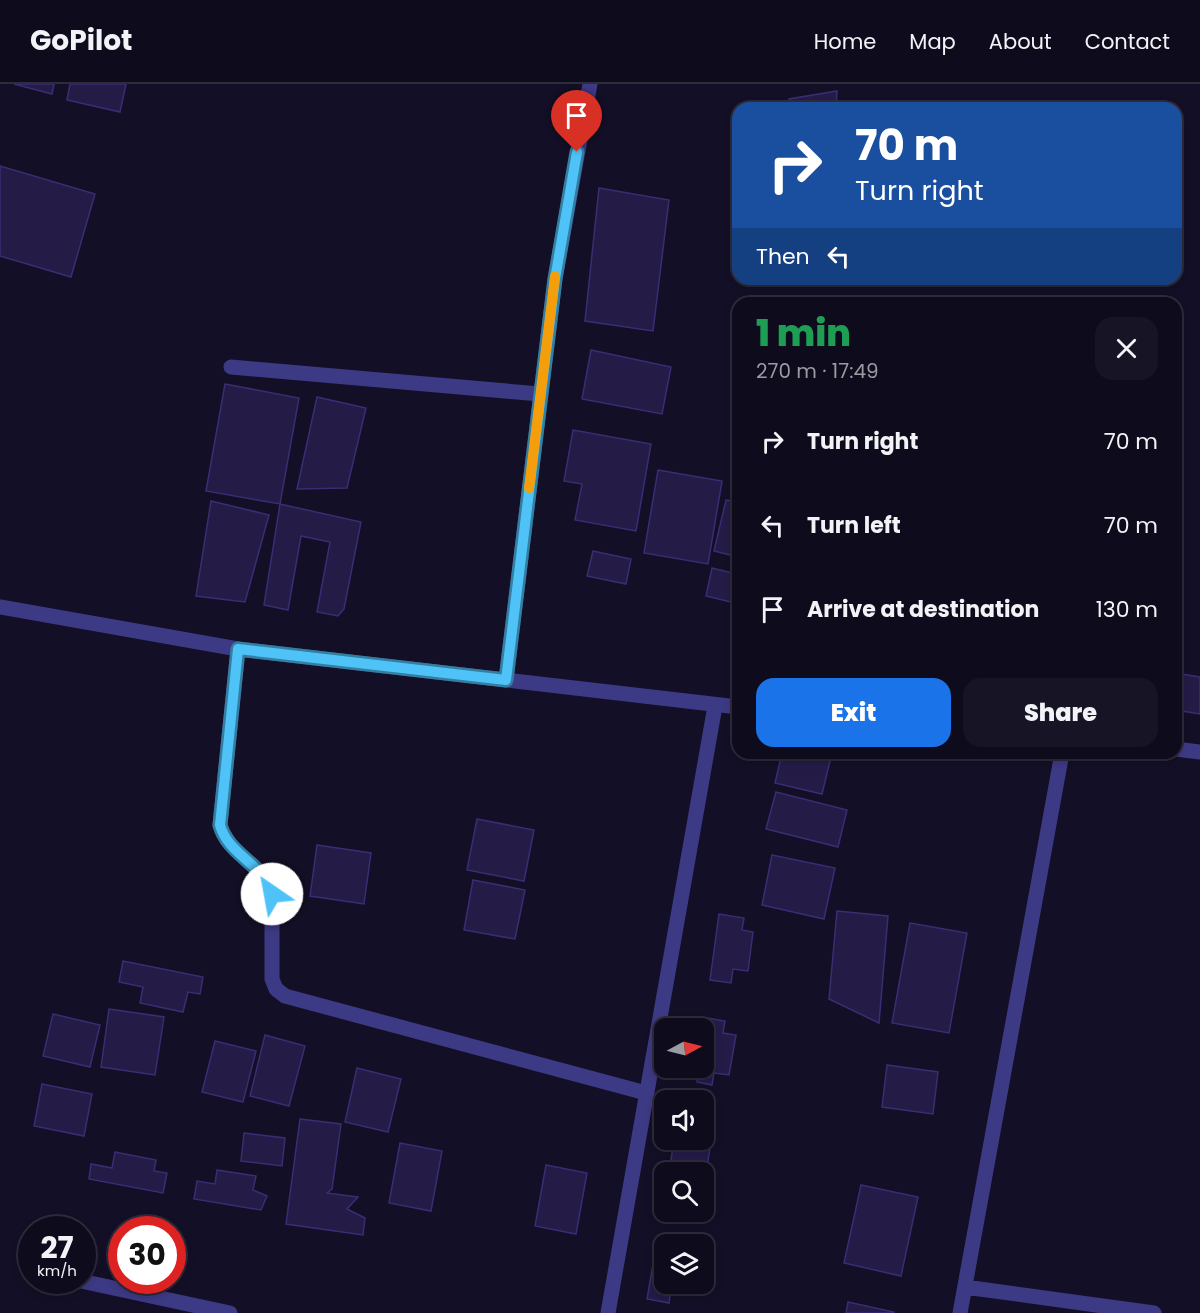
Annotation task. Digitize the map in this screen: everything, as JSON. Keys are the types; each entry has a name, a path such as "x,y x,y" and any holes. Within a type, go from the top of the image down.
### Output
{"street":[{"path":"506,680 555,279 590,84"},
{"path":"231,367 540,394"},
{"path":"0,607 238,649 732,707"},
{"path":"238,649 220,825 223,835 232,848 269,882 272,894 272,980 276,989 285,996 646,1094"},
{"path":"608,1313 715,706"},
{"path":"1182,749 1200,752"},
{"path":"960,1313 1061,759"},
{"path":"96,1284 230,1313"},
{"path":"965,1287 1154,1313"}],"building":[{"path":"14,84 54,84 52,94"},
{"path":"70,84 126,84 120,112 67,100"},
{"path":"837,91 836,102 789,102 789,99"},
{"path":"0,166 95,194 71,277 0,256"},
{"path":"599,188 669,200 653,331 585,321"},
{"path":"591,350 671,367 662,414 582,399"},
{"path":"225,384 299,398 280,504 206,491"},
{"path":"317,397 366,408 347,488 297,489"},
{"path":"573,430 651,444 636,531 575,520 582,484 564,481"},
{"path":"658,470 722,481 708,564 644,553"},
{"path":"726,500 732,501 732,556 714,551"},
{"path":"211,501 269,515 245,602 196,596"},
{"path":"280,504 361,522 344,609 338,616 317,612 330,542 301,536 288,610 264,605"},
{"path":"593,551 631,559 626,584 587,576"},
{"path":"712,568 732,573 731,602 706,596"},
{"path":"1182,674 1200,677 1200,714 1182,711"},
{"path":"781,759 831,759 822,794 775,783"},
{"path":"776,792 847,810 838,847 766,829"},
{"path":"477,819 534,830 524,881 467,870"},
{"path":"317,845 371,853 364,904 310,896"},
{"path":"772,855 835,868 824,919 762,905"},
{"path":"473,880 525,890 515,939 464,930"},
{"path":"837,911 888,916 879,1023 829,999"},
{"path":"719,914 744,918 742,930 753,932 748,971 733,969 731,983 710,980"},
{"path":"910,923 967,933 949,1033 892,1023"},
{"path":"123,961 203,977 200,994 188,992 183,1012 140,1003 143,987 119,982"},
{"path":"109,1009 164,1017 155,1075 101,1067"},
{"path":"53,1014 100,1025 90,1067 43,1056"},
{"path":"714,1019 725,1021 723,1033 736,1035 729,1075 714,1073"},
{"path":"265,1035 305,1046 289,1106 250,1096"},
{"path":"215,1041 256,1051 243,1102 202,1092"},
{"path":"887,1065 938,1072 933,1114 882,1107"},
{"path":"357,1068 401,1079 388,1132 345,1122"},
{"path":"698,1078 713,1078 712,1085 697,1082"},
{"path":"42,1084 92,1094 84,1136 34,1126"},
{"path":"300,1119 341,1124 332,1189 327,1193 358,1197 347,1209 365,1218 363,1235 286,1224"},
{"path":"244,1133 285,1138 282,1166 241,1161"},
{"path":"400,1143 442,1151 431,1211 389,1203"},
{"path":"672,1150 710,1150 708,1162 671,1162"},
{"path":"115,1152 156,1160 154,1171 167,1173 163,1193 89,1179 91,1164 112,1168"},
{"path":"546,1165 587,1173 576,1234 535,1226"},
{"path":"217,1170 256,1176 253,1190 267,1196 261,1210 194,1199 197,1181 215,1184"},
{"path":"861,1185 918,1197 901,1276 844,1263"},
{"path":"654,1259 654,1294 670,1294 669,1303 647,1299"},
{"path":"848,1302 894,1312 894,1313 846,1313"}],"slow traffic":[{"path":"529,488 555,276"}],"route":[{"path":"272,894 269,882 232,848 223,835 220,825 238,649 506,680 555,279 577,152"}]}
